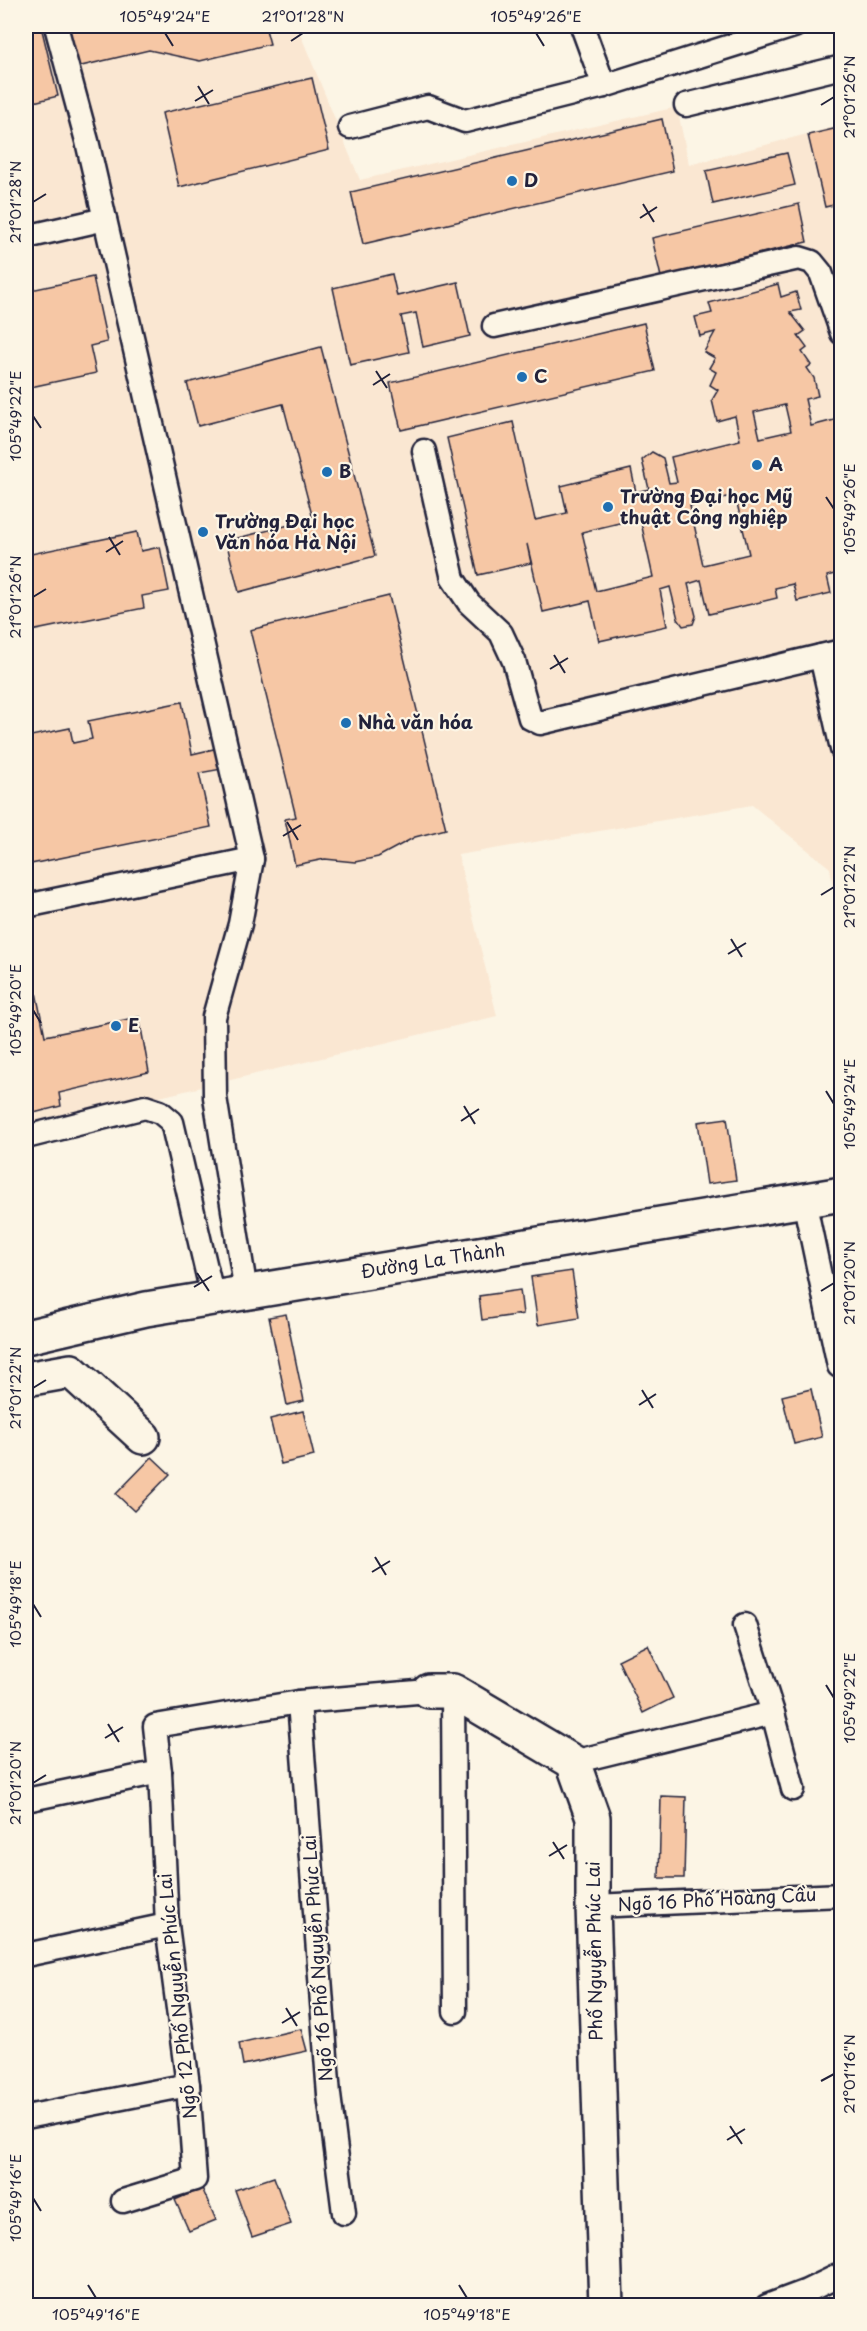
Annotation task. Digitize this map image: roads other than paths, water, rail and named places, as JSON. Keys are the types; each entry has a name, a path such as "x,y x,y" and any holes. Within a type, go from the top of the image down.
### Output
{"street":[{"name":"Đường La Thành","path":"26,1337 146,1309 842,1194"},
{"path":"26,1379 71,1371 143,1437"},
{"path":"441,1691 573,1762"},
{"name":"Phố Nguyễn Phúc Lai","path":"573,1762 593,1818 602,2304"}],"lane":[{"path":"56,26 105,219 252,859 240,924 214,1017 215,1097 246,1292"},
{"path":"582,26 604,86"},
{"path":"351,127 428,107 465,121 604,86 765,29 794,26"},
{"path":"686,105 842,67"},
{"path":"26,237 105,219"},
{"path":"494,326 800,258 812,262 821,273 842,333"},
{"path":"424,451 453,579 469,603 501,633 514,661 530,718 540,723 831,653 842,749"},
{"path":"26,906 252,859"},
{"path":"26,1137 145,1107 160,1112 172,1122 213,1298"},
{"path":"804,1200 840,1366"},
{"path":"745,1625 773,1713 793,1789"},
{"path":"441,1691 455,2011"},
{"name":"Ngõ 12 Phố Nguyễn Phúc Lai","path":"123,2201 195,2179 188,2085 167,1925 160,1772 155,1726 299,1702 441,1691"},
{"name":"Ngõ 16 Phố Nguyễn Phúc Lai","path":"299,1702 329,2095 344,2213"},
{"path":"573,1762 773,1713"},
{"path":"26,1800 160,1772"},
{"name":"Ngõ 16 Phố Hoàng Cầu","path":"593,1906 842,1894"},
{"path":"26,1955 167,1925"},
{"path":"26,2117 188,2085"},
{"path":"767,2306 807,2291 842,2274"}],"place":[{"name":"D","path":"512,181"},
{"name":"C","path":"522,377"},
{"name":"A","path":"757,465"},
{"name":"B","path":"327,472"},
{"name":"Trường Đại học Mỹ thuật Công nghiệp","path":"608,507"},
{"name":"Trường Đại học Văn hóa Hà Nội","path":"203,532"},
{"name":"Nhà văn hóa","path":"346,723"},
{"name":"E","path":"116,1026"}]}
